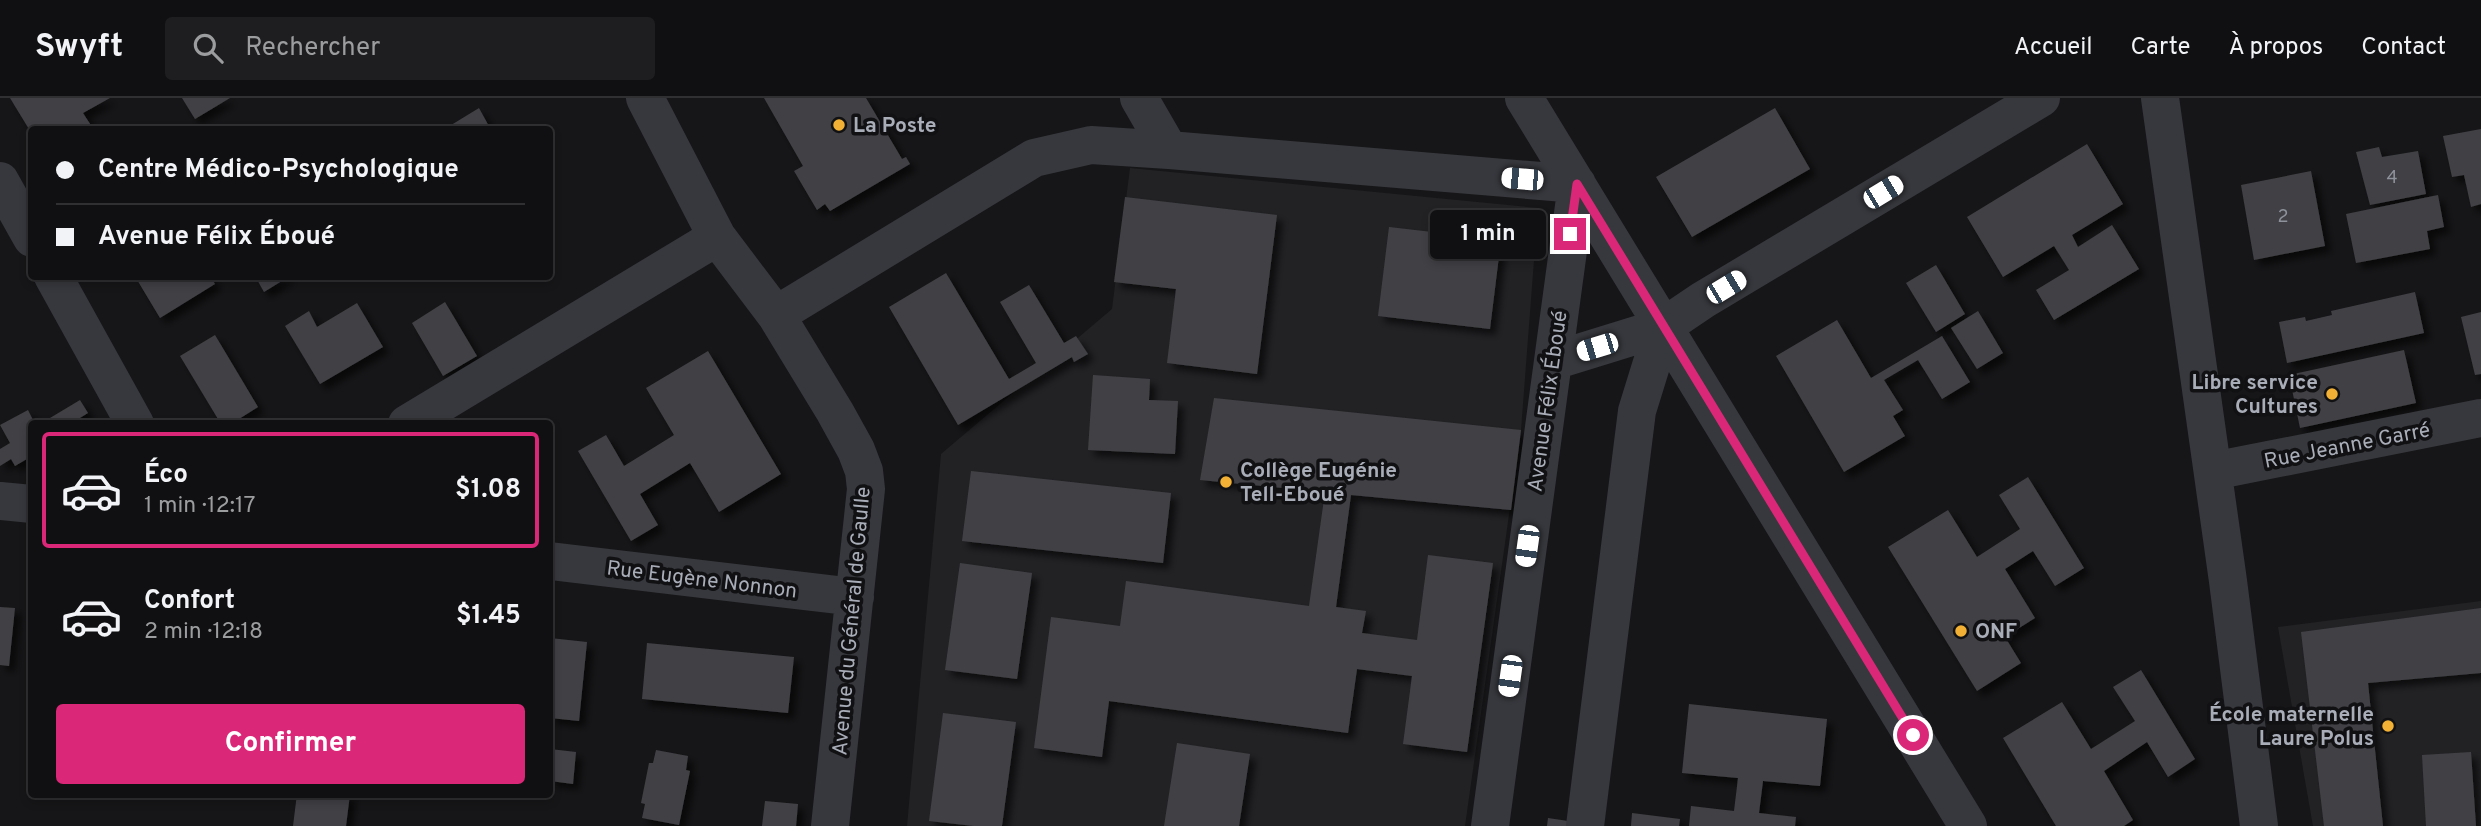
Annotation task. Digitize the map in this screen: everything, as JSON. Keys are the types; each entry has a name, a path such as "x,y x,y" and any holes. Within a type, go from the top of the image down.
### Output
{"street":[{"name":"Avenue du Général de Gaulle","path":"645,98 717,237 776,315 835,412 864,471 866,489 830,826"},
{"path":"1139,98 1169,150"},
{"path":"1524,98 1968,826"},
{"path":"1553,361 1663,327 1703,300 2041,98"},
{"path":"2160,98 2213,471 2259,826"},
{"path":"776,315 1034,158 1091,145 1577,184"},
{"path":"0,181 28,231"},
{"name":"Avenue Félix Éboué","path":"1490,826 1577,184"},
{"path":"414,420 717,237"},
{"path":"55,280 133,420"},
{"path":"1585,826 1637,411 1663,327"},
{"name":"Rue Jeanne Garré","path":"2213,471 2481,418"},
{"path":"0,501 28,504"},
{"name":"Rue Eugène Nonnon","path":"553,561 855,597"}],"shaded area":[{"name":"Collège Eugénie Tell-Eboué","path":"1130,168 1538,208 1521,430 1465,826 907,826 941,454 1112,309"},
{"name":"École maternelle Laure Polus","path":"2481,601 2481,826 2313,826 2278,627"}],"building":[{"path":"10,98 110,98 83,113 91,126 28,127"},
{"path":"182,98 230,98 195,119"},
{"path":"764,98 866,98 902,159 906,157 910,164 830,211 825,204 817,210 794,171 803,166"},
{"path":"479,108 489,126 450,126"},
{"path":"1775,108 1810,169 1692,237 1656,177"},
{"path":"2481,129 2481,204 2471,207 2464,175 2452,177 2443,136"},
{"path":"2087,144 2123,204 2072,235 2078,247 2112,225 2139,269 2054,320 2036,290 2069,270 2054,246 2003,277 1967,217"},
{"path":"2379,147 2382,157 2418,151 2426,194 2370,205 2356,152"},
{"path":"2311,171 2325,246 2254,260 2241,185"},
{"path":"2438,195 2444,227 2427,231 2430,249 2356,263 2346,214"},
{"path":"1125,197 1277,215 1257,374 1167,363 1176,289 1114,282"},
{"path":"1389,227 1501,240 1490,329 1378,316"},
{"path":"1936,265 1965,314 1936,332 1906,283"},
{"path":"946,273 1009,379 1036,363 1000,302 1029,285 1064,343 1076,336 1088,354 1074,362 1072,357 958,425 889,307"},
{"path":"137,280 212,280 215,284 160,318"},
{"path":"257,280 284,280 264,292"},
{"path":"2415,292 2424,333 2287,363 2279,322 2305,317 2306,321 2332,315 2331,311"},
{"path":"445,302 477,356 443,376 412,323"},
{"path":"357,303 383,347 320,384 285,326 309,311 317,327"},
{"path":"1978,311 2003,353 1977,369 1951,328"},
{"path":"2481,312 2481,374 2475,375 2461,317"},
{"path":"1837,320 1871,378 1942,336 1970,382 1942,399 1918,360 1884,380 1903,410 1893,416 1905,436 1844,472 1776,356"},
{"path":"215,335 258,407 237,420 219,420 180,356"},
{"name":"Libre service Cultures","path":"2404,350 2416,403 2300,428 2289,375"},
{"path":"708,351 781,474 719,512 690,463 640,494 658,525 631,541 578,451 606,435 624,466 674,435 646,388"},
{"path":"1093,375 1150,379 1149,400 1178,401 1175,454 1088,450"},
{"path":"1214,398 1521,430 1511,510 1351,495 1336,607 1366,611 1362,633 1417,640 1428,555 1493,563 1467,752 1403,744 1412,676 1357,669 1348,733 1109,701 1102,757 1034,748 1051,617 1120,626 1126,581 1309,606 1325,492 1200,480"},
{"path":"80,400 88,413 77,420 47,420"},
{"path":"28,410 33,420 28,420 28,458 15,466 11,459 0,466 0,449 10,443 0,425"},
{"path":"971,471 1171,493 1163,563 962,541"},
{"path":"2028,477 2084,568 2055,586 2033,551 2005,569 2035,618 2005,637 2021,663 1977,691 1888,547 1948,510 1977,557 2020,529 1999,495"},
{"path":"960,563 1032,573 1017,679 945,670"},
{"path":"0,607 15,608 9,666 0,665"},
{"path":"2481,608 2481,673 2368,683 2383,826 2324,826 2301,632"},
{"path":"553,638 587,642 579,721 553,718"},
{"path":"647,643 794,657 788,713 642,699"},
{"path":"2141,670 2195,759 2168,777 2147,742 2104,771 2133,820 2124,826 2056,826 2003,738 2062,702 2091,749 2135,721 2113,687"},
{"path":"1689,704 1827,719 1820,786 1763,781 1759,813 1796,817 1795,826 1689,826 1691,806 1734,811 1738,778 1682,773"},
{"path":"943,713 1016,722 1002,826 929,821"},
{"path":"1177,743 1250,754 1239,826 1164,826"},
{"path":"553,749 576,752 573,784 553,781"},
{"path":"656,750 688,756 686,770 690,771 679,825 642,818 645,804 641,803 649,763 653,763"},
{"path":"2471,752 2476,826 2426,826 2422,755"},
{"path":"296,798 350,798 346,826 293,826"},
{"path":"765,801 798,804 796,826 762,826"},
{"path":"1632,813 1680,819 1679,826 1631,826"},
{"path":"1548,818 1568,821 1567,826 1547,826"}],"place":[{"name":"La Poste","path":"839,125"},
{"name":"Libre service Cultures","path":"2332,394"},
{"name":"Collège Eugénie Tell-Eboué","path":"1226,482"},
{"name":"ONF","path":"1961,631"},
{"name":"École maternelle Laure Polus","path":"2388,726"}],"route":[{"path":"1570,234 1577,184 1913,735"}]}
